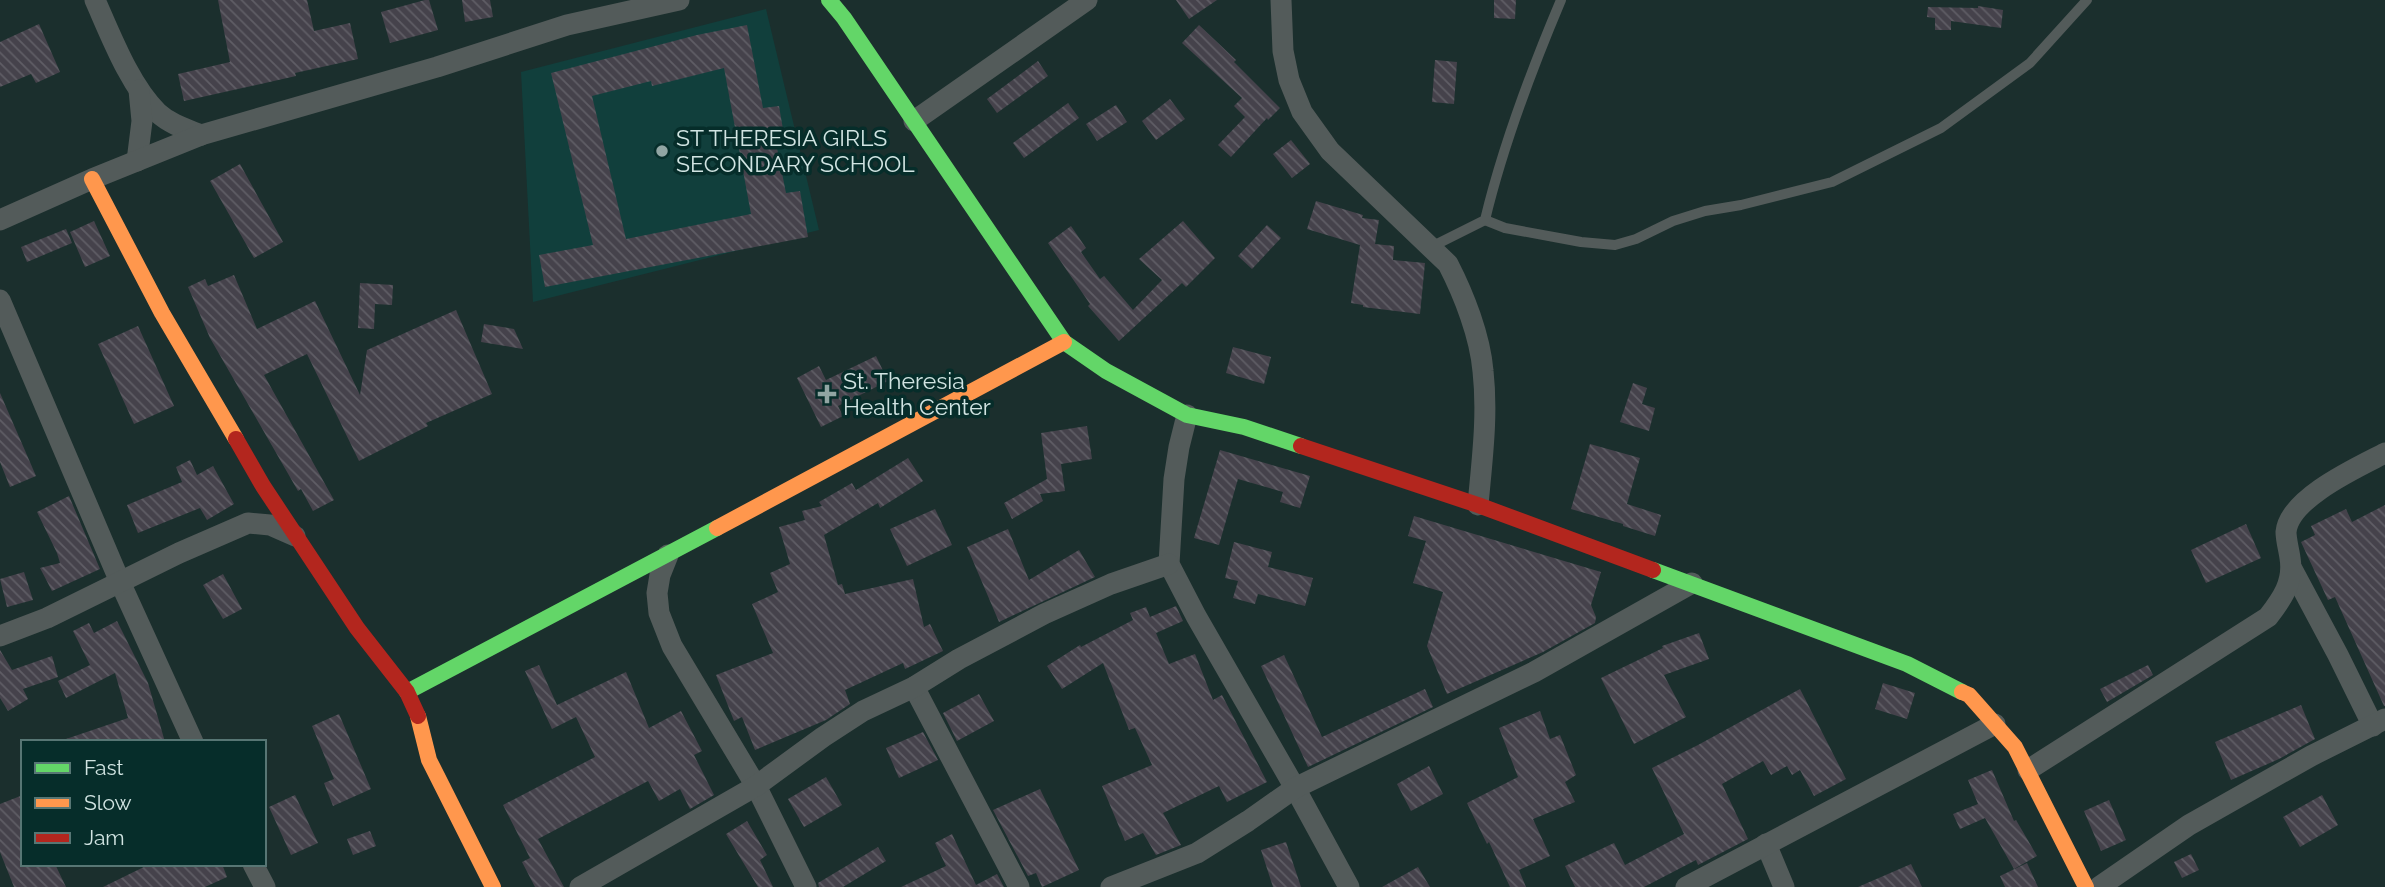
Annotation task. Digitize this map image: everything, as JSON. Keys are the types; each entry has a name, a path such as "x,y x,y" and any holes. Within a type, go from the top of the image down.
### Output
{"street":[{"path":"95,0 139,90 166,119 201,135"},
{"path":"0,220 201,135 437,67 567,25 680,0"},
{"path":"829,0 844,18 1064,342 1106,371 1187,415 1244,427 1478,505 1907,664 1969,695 2015,747 2086,887"},
{"path":"914,121 1087,0"},
{"path":"1281,0 1283,51 1289,80 1302,112 1330,150 1448,264 1460,287 1483,368 1485,418 1478,505"},
{"path":"137,161 142,121 139,90"},
{"path":"92,179 162,313 263,486 357,628 407,692 420,722 429,760 493,887"},
{"path":"0,300 120,582 192,740"},
{"path":"407,692 1064,342"},
{"path":"1187,415 1174,479 1169,564 1349,887"},
{"path":"2099,887 2189,825 2311,756 2379,722 2338,655 2292,569 2286,531 2292,515 2309,499 2337,478 2385,453"},
{"path":"248,523 258,506 263,486"},
{"path":"0,636 47,618 248,523 270,526 295,536"},
{"path":"668,555 660,575 657,593 659,613 672,646 756,786 806,887"},
{"path":"580,887 756,786 863,711 914,687 959,659 1044,614 1111,584 1169,564"},
{"path":"2028,771 2267,617 2287,588 2292,569"},
{"path":"1111,887 1197,853 1295,788 1534,672 1692,583"},
{"path":"914,687 1019,887"},
{"path":"1686,887 1995,724"},
{"path":"1766,844 1784,887"},
{"path":"254,866 265,887"}],"lane":[{"path":"1485,220 1528,79 1561,0"},
{"path":"1431,247 1485,220 1504,228 1581,242 1615,245 1705,211 1741,205 1832,181 1941,128 2030,63 2087,0"}],"shaded area":[{"name":"ST THERESIA GIRLS SECONDARY SCHOOL","path":"766,9 819,230 533,302 521,72"}],"building":[{"path":"218,0 307,0 314,31 350,23 358,59 184,101 178,74 230,62"},
{"path":"429,0 438,30 390,43 381,12"},
{"path":"462,0 490,0 493,17 465,22"},
{"path":"1176,0 1217,0 1189,19"},
{"path":"1494,0 1516,0 1515,19 1494,18"},
{"path":"1978,6 2003,10 2001,28 1951,21 1951,30 1935,30 1935,18 1927,17 1928,7"},
{"path":"39,24 60,72 36,83 31,74 0,87 0,42"},
{"path":"747,25 763,108 779,106 785,141 776,143 786,193 800,191 808,237 545,287 539,255 593,245 551,73 697,35","holes":["724,68 751,214 626,239 592,96 651,81 652,86"]},
{"path":"1199,25 1280,108 1268,120 1267,118 1231,157 1218,145 1245,117 1234,106 1242,98 1182,43"},
{"path":"1435,60 1457,62 1454,104 1432,102"},
{"path":"1038,61 1048,76 997,113 987,99"},
{"path":"1170,99 1185,119 1156,140 1142,121"},
{"path":"1068,103 1079,118 1024,158 1013,143"},
{"path":"1116,105 1127,122 1097,141 1086,124"},
{"path":"1291,140 1310,164 1292,178 1273,154"},
{"path":"240,164 283,242 254,258 210,181"},
{"path":"1316,201 1363,215 1362,218 1379,220 1375,244 1394,246 1393,260 1425,263 1420,314 1351,303 1360,245 1307,229"},
{"path":"94,221 110,256 85,267 70,232"},
{"path":"1183,221 1215,258 1186,287 1182,283 1119,341 1088,306 1090,304 1048,243 1071,226 1086,248 1081,252 1100,279 1104,276 1133,310 1162,280 1139,259"},
{"path":"1267,225 1281,238 1252,269 1238,256"},
{"path":"66,229 72,243 27,262 21,247"},
{"path":"234,275 257,329 315,301 360,395 367,350 456,310 492,394 426,423 428,426 359,461 307,354 264,375 334,500 313,511 301,489 298,491 210,338 188,287 205,279 208,286"},
{"path":"360,283 393,285 392,305 375,304 374,329 358,328"},
{"path":"484,324 514,329 523,349 481,342"},
{"path":"138,326 174,406 134,424 98,344"},
{"path":"1233,347 1271,357 1264,384 1226,373"},
{"path":"876,356 888,381 838,406 843,416 821,427 797,378 819,366 826,380"},
{"path":"1633,383 1647,388 1642,404 1655,408 1649,431 1620,422"},
{"path":"0,393 36,476 10,487 0,462"},
{"path":"1087,426 1092,459 1061,464 1065,491 1040,494 1043,501 1012,519 1004,503 1047,479 1041,433"},
{"path":"1590,444 1640,458 1627,504 1661,515 1655,536 1571,509"},
{"path":"1220,450 1310,476 1300,508 1280,502 1283,492 1238,479 1219,545 1194,538"},
{"path":"908,458 923,481 880,508 878,503 824,535 838,585 842,584 845,594 913,579 924,627 930,624 943,651 905,669 903,663 845,690 850,704 826,720 755,750 742,717 734,721 716,675 773,653 752,604 778,592 770,573 790,564 779,527 805,520 802,511 822,506 819,502 852,483 856,490"},
{"path":"190,460 197,475 213,466 234,504 207,520 200,508 138,533 127,505 182,482 176,467"},
{"path":"69,496 100,569 52,591 40,568 60,563 37,512"},
{"path":"2385,505 2384,706 2335,597 2328,600 2301,542 2315,535 2311,526 2346,509 2352,522"},
{"path":"935,509 952,545 907,566 890,529"},
{"path":"1414,516 1601,572 1591,605 1596,617 1595,623 1543,652 1447,694 1427,646 1443,592 1413,583 1426,541 1408,536"},
{"path":"2246,524 2261,558 2206,583 2191,550"},
{"path":"1008,529 1029,580 1079,550 1095,577 999,622 967,547"},
{"path":"1234,542 1272,552 1268,567 1313,578 1305,606 1258,594 1255,604 1233,598 1238,581 1225,578"},
{"path":"24,572 33,600 7,607 0,579"},
{"path":"223,574 242,609 223,619 203,585"},
{"path":"1176,606 1183,621 1156,633 1169,664 1195,654 1213,700 1222,695 1267,782 1227,802 1219,786 1163,813 1181,845 1156,855 1143,833 1125,841 1102,786 1152,765 1135,728 1129,730 1103,663 1062,689 1047,666 1080,645 1081,647 1133,620 1130,613 1146,607 1150,617"},
{"path":"117,621 148,683 164,740 66,740 128,718 115,673 66,698 58,681 90,665 73,631 89,623 94,633"},
{"path":"1699,633 1709,659 1664,675 1686,717 1634,744 1601,678 1663,648 1662,646"},
{"path":"0,650 12,670 52,656 58,677 23,689 28,699 8,711 0,698"},
{"path":"1284,655 1322,737 1425,689 1433,707 1308,767 1261,666"},
{"path":"539,665 557,705 626,672 649,728 681,711 702,751 694,755 714,795 690,809 680,789 659,801 648,781 538,839 564,887 535,887 522,862 530,858 503,805 595,757 576,717 552,729 525,671"},
{"path":"2148,665 2153,675 2107,702 2100,689"},
{"path":"1883,683 1915,693 1907,719 1875,709"},
{"path":"1800,689 1846,779 1814,796 1800,770 1792,775 1787,766 1771,775 1763,761 1722,784 1748,839 1698,865 1696,860 1644,887 1575,887 1565,866 1614,843 1625,865 1684,834 1652,768"},
{"path":"979,694 994,721 957,741 943,713"},
{"path":"2301,705 2315,739 2279,759 2231,780 2215,742"},
{"path":"1540,711 1550,739 1560,735 1576,775 1565,782 1575,802 1533,819 1550,856 1519,870 1526,887 1510,887 1467,803 1518,777 1499,728"},
{"path":"339,714 371,789 333,806 324,783 334,779 312,726"},
{"path":"923,732 938,760 899,778 886,748"},
{"path":"1429,766 1443,794 1411,811 1397,784"},
{"path":"1992,770 2014,821 2016,820 2037,856 2014,869 1985,818 1960,829 1953,814 1978,804 1968,780"},
{"path":"826,777 842,805 804,827 788,799"},
{"path":"1040,789 1079,870 1042,887 1036,873 1028,876 993,810"},
{"path":"295,795 318,843 291,855 269,807"},
{"path":"2322,795 2338,825 2300,847 2283,817"},
{"path":"21,796 21,866 56,866 66,887 14,887 0,852 0,804"},
{"path":"2109,800 2126,840 2101,851 2084,811"},
{"path":"747,821 767,855 760,860 773,887 758,887 726,834"},
{"path":"370,831 376,846 353,855 347,839"},
{"path":"952,834 976,885 997,874 1004,887 901,887 946,866 935,843"},
{"path":"1286,842 1301,887 1273,887 1261,850"},
{"path":"878,847 886,861 843,887 819,887 818,883"},
{"path":"2191,854 2199,870 2182,878 2174,862"},
{"path":"2027,863 2038,887 2005,887 2000,876"},
{"path":"1911,864 1922,887 1858,887"},
{"path":"146,866 223,866 227,877 205,887 103,887"},
{"path":"1418,867 1430,887 1382,887"}],"traffic: fast":[{"path":"829,0 844,18 1064,342 1106,371 1187,415 1244,427 1301,446"},
{"path":"407,692 717,528"},
{"path":"1653,570 1907,664 1962,692"}],"traffic: slow":[{"path":"92,179 162,313 236,439"},
{"path":"717,528 1064,342"},
{"path":"1962,692 1969,695 2015,747 2086,887"},
{"path":"418,716 429,760 493,887"}],"traffic: jam":[{"path":"236,439 263,486 357,628 407,692 418,716"},
{"path":"1301,446 1478,505 1653,570"}],"place":[{"name":"ST THERESIA GIRLS SECONDARY SCHOOL","path":"662,151"},
{"name":"St. Theresia Health Center","path":"827,394"}]}
